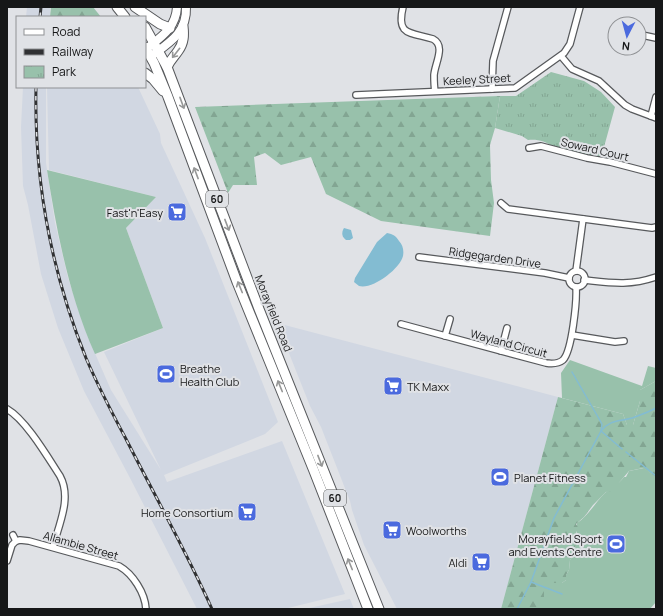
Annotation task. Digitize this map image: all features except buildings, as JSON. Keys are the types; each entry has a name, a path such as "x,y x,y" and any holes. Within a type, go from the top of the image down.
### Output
{"main road":[{"path":"117,7 125,16"},
{"path":"130,7 137,16"},
{"path":"135,7 160,24 170,28"},
{"path":"167,67 182,45 184,37 183,26"},
{"name":"Morayfield Road","path":"146,29 167,67 247,277 379,609"},
{"name":"Morayfield Road","path":"147,51 168,97 232,268 368,609"},
{"path":"146,74 153,79 168,97"}],"street":[{"path":"156,46 175,19 177,7"},
{"path":"147,51 173,39 183,26 186,18 186,7"},
{"path":"404,7 400,21 403,28 407,32 436,40 439,46 440,52 434,75 434,91"},
{"path":"492,89 493,61 508,7"},
{"name":"Keeley Street","path":"356,95 513,88 561,56 567,49 570,44 580,7"},
{"path":"561,56 572,70 599,81 632,110 653,117 656,96"},
{"name":"Soward Court","path":"529,148 541,146 656,174"},
{"path":"501,203 508,209 652,228 656,227"},
{"path":"576,271 582,274 584,280 582,285 576,287 571,284 569,278 572,273 576,271 584,219"},
{"name":"Ridgegarden Drive","path":"419,257 569,278"},
{"path":"584,280 624,284 656,277"},
{"name":"Wayland Circuit","path":"401,324 553,364 560,362 565,358 572,335 577,300 576,287"},
{"path":"445,336 450,319"},
{"path":"501,351 507,328"},
{"path":"572,335 615,342 624,341"},
{"path":"7,409 22,421 64,483 65,501 53,547"},
{"name":"Allambie Street","path":"7,561 14,538 110,563 123,568 130,574 144,598 146,609"}],"shaded area":[{"path":"27,7 50,7 50,16 26,16"},
{"path":"23,88 46,88 46,163 55,223 68,278 87,335 111,390 161,470 104,352 163,328 126,228 156,197 49,170 47,88 138,88 160,134 161,143 205,238 278,422 265,434 164,475 167,482 282,441 345,594 284,609 197,609 84,391 58,328 41,274 23,186 21,127"},
{"path":"277,323 558,397 501,609 397,609 364,545 350,501 321,427 310,406"},
{"path":"350,599 354,609 305,609"}],"green space":[{"path":"51,7 93,7 100,16 50,16"},
{"path":"551,72 584,81 601,92 615,107 601,158 553,147 541,141 528,140 522,136 495,128 500,96 516,96"},
{"path":"500,96 495,128 490,145 491,180 494,203 490,236 381,221 326,194 311,157 281,165 265,153 254,157 257,185 233,185 228,193 195,107"},
{"path":"47,170 156,197 126,228 163,328 95,354 78,310 65,264"},
{"path":"570,360 642,386 648,366 656,368 656,381 640,390 640,401 633,425 627,425 623,414 562,398 561,373"},
{"path":"656,381 656,477 643,468 629,471 612,491 606,492 576,524 579,529 576,532 574,555 570,560 566,580 562,583 544,583 544,609 501,609 558,397 623,414 627,425 633,425 640,401 640,390"},
{"name":"Morayfield Sport and Events Centre","path":"644,468 656,477 656,602 650,609 544,609 544,582 562,583 566,580 570,560 574,555 577,523 585,517 605,493 624,477 626,477 629,471"}],"water":[{"path":"344,228 351,230 353,238 350,240 345,239 342,233"},
{"path":"387,233 393,235 403,248 403,256 401,261 397,267 378,282 371,285 359,286 354,282 355,278 377,242"}],"waterway":[{"path":"517,609 531,582 554,518 601,431 602,424 572,372"},
{"path":"622,449 601,431 608,424 632,418 656,408"},
{"path":"626,452 656,476"},
{"path":"531,582 562,594"}],"railway":[{"path":"40,16 41,7"},
{"path":"36,88 38,157 47,225 54,259 74,325 86,358 100,389 181,545 212,609"}],"place":[{"name":"Fast'n'Easy","path":"177,212"},
{"name":"Breathe Health Club","path":"166,374"},
{"name":"TK Maxx","path":"393,386"},
{"name":"Planet Fitness","path":"500,477"},
{"name":"Home Consortium","path":"247,512"},
{"name":"Woolworths","path":"392,530"},
{"name":"Morayfield Sport and Events Centre","path":"616,544"},
{"name":"Aldi","path":"481,562"}]}
